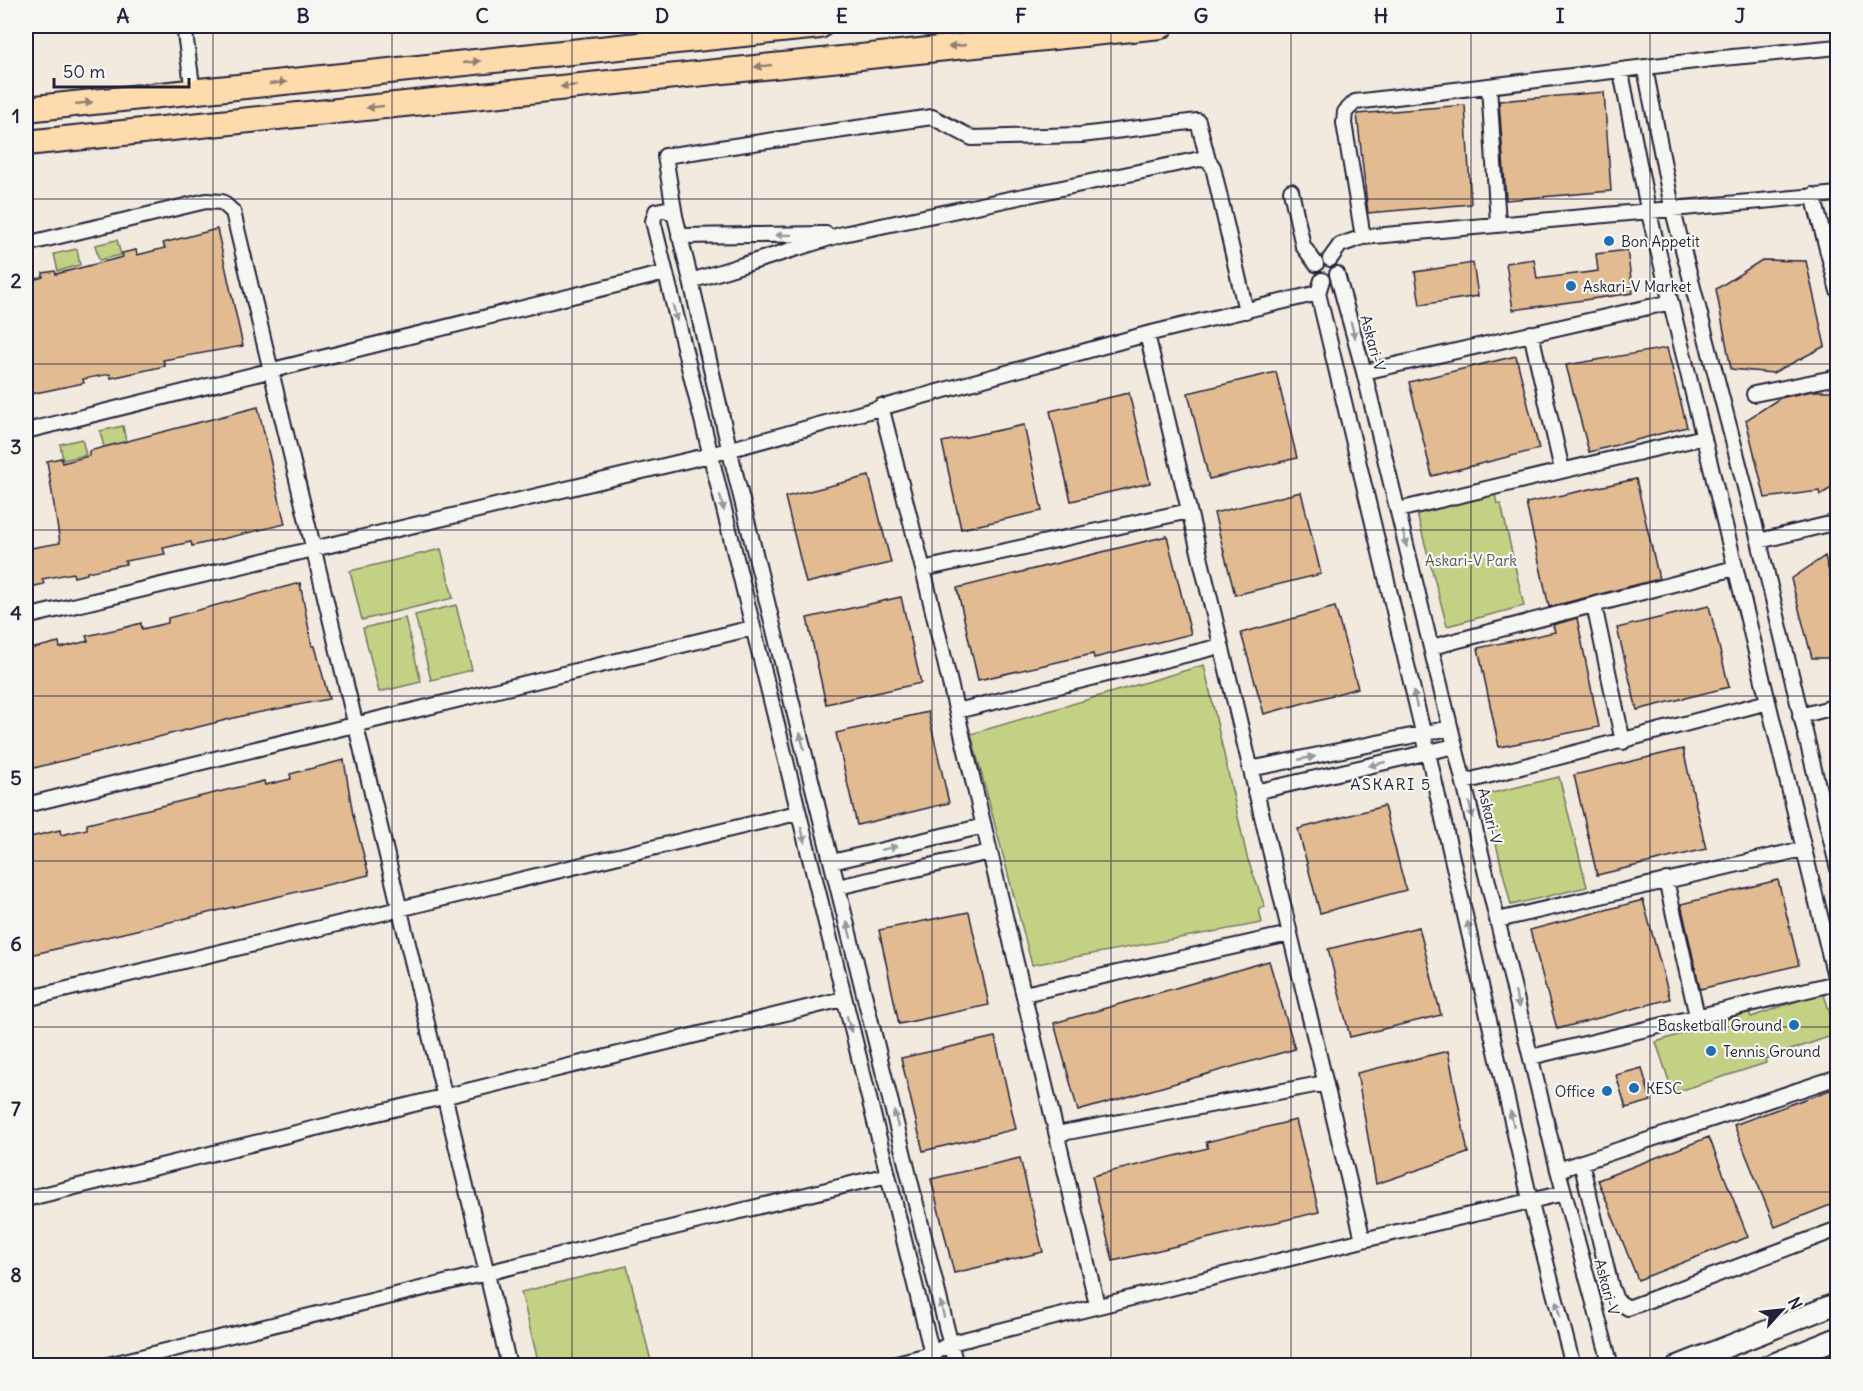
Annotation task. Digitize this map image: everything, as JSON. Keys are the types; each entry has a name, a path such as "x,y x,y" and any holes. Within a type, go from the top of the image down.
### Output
{"highway":[{"path":"26,109 820,26"},
{"path":"26,143 1161,26"}],"main road":[{"path":"1678,1365 1838,1303"},
{"path":"1768,1365 1838,1338"}],"street":[{"path":"184,26 193,92"},
{"path":"1363,237 1344,123 1345,112 1355,102 1838,47"},
{"path":"1645,68 1671,207 1759,541 1837,864"},
{"path":"1531,1057 1697,1016 1837,986 1648,209 1621,72"},
{"path":"1489,87 1498,223"},
{"path":"956,1365 729,448 679,236 665,156 932,117 972,138 1081,135 1198,121 1208,160 1213,167 1246,311"},
{"path":"691,281 843,234 1200,159 1208,160"},
{"path":"1291,191 1303,246 1316,264 1316,275 1530,1200 1573,1365"},
{"path":"1330,259 1340,245 1363,237 1648,209 1838,194"},
{"path":"1813,195 1838,291"},
{"path":"26,244 206,201 222,202 232,212 315,548 509,1365"},
{"path":"675,216 666,209 656,211 653,216 665,273 933,1360"},
{"path":"679,236 843,234"},
{"path":"26,617 710,455 1147,334 1246,311 1320,287 1337,274 1337,265 1330,259 1322,259 1316,264"},
{"path":"26,431 665,273"},
{"name":"Askari-V","path":"1337,274 1364,372 1432,647 1558,1170 1611,1365"},
{"path":"1364,372 1671,302"},
{"path":"1531,333 1562,470"},
{"path":"1147,334 1363,1240"},
{"path":"1754,394 1838,377"},
{"path":"881,406 923,569 1097,1305"},
{"path":"1398,510 1704,437"},
{"path":"923,569 1189,511"},
{"path":"1759,541 1838,522"},
{"path":"1432,647 1735,568"},
{"path":"1594,605 1623,742"},
{"path":"26,805 752,628"},
{"path":"957,711 1221,646"},
{"path":"1464,782 1768,702"},
{"path":"1800,716 1838,706"},
{"path":"1250,769 1450,728"},
{"path":"1255,792 1455,746"},
{"path":"26,999 400,911 797,813"},
{"path":"814,881 984,826"},
{"path":"1498,920 1803,849"},
{"path":"836,875 990,852"},
{"path":"1666,880 1697,1016"},
{"path":"1024,994 1289,934"},
{"path":"26,1199 843,999"},
{"path":"1558,1170 1838,1077"},
{"path":"1057,1134 1325,1083"},
{"path":"1581,1162 1611,1286 1616,1300 1628,1308 1838,1228"},
{"path":"104,1365 888,1175"},
{"path":"885,1365 933,1360 951,1343 1097,1305 1564,1193"}],"green space":[{"path":"117,240 121,255 99,260 95,245"},
{"path":"77,249 80,265 58,271 54,254"},
{"path":"123,426 126,442 104,447 100,431"},
{"path":"82,439 86,455 63,460 60,444"},
{"name":"Askari-V Park","path":"1495,494 1497,504 1501,504 1524,606 1447,626 1417,514"},
{"path":"441,549 453,598 362,620 350,571"},
{"path":"456,605 472,670 431,680 415,615"},
{"path":"405,618 421,682 379,692 363,628"},
{"path":"1204,665 1247,857 1265,907 1259,909 1262,923 1032,965 971,734"},
{"path":"1559,777 1587,887 1511,905 1484,795"},
{"name":"Tennis Ground","path":"1823,992 1837,1034 1765,1059 1766,1063 1673,1093 1656,1042 1749,1012 1751,1017"},
{"path":"627,1266 652,1365 539,1365 521,1292"}],"building":[{"path":"1604,92 1611,191 1506,200 1499,101"},
{"path":"1465,105 1471,204 1368,213 1357,114"},
{"path":"217,229 243,346 163,360 165,366 111,378 110,374 83,379 84,383 26,395 26,282 43,277 43,273 55,271 56,274 123,257 122,253 136,250 137,255 165,248 163,243"},
{"name":"Askari-V Market","path":"1627,250 1633,293 1513,310 1506,263 1534,259 1537,279 1598,271 1596,254"},
{"path":"1762,260 1806,261 1825,346 1773,373 1731,369 1716,289"},
{"path":"1473,263 1478,296 1420,305 1415,272"},
{"path":"1667,348 1687,427 1589,452 1566,365"},
{"path":"1516,356 1539,449 1432,476 1409,382"},
{"path":"1276,372 1297,458 1209,479 1188,393"},
{"path":"1812,391 1838,391 1838,484 1820,495 1819,491 1765,498 1746,420 1780,398"},
{"path":"1129,393 1150,483 1071,501 1050,411"},
{"path":"258,407 285,524 192,546 191,542 163,548 165,554 125,561 126,564 74,577 73,573 42,579 44,584 30,587 29,583 26,584 26,549 60,543 47,461 61,458 62,463 89,456 89,451"},
{"path":"1024,425 1042,511 961,529 942,442"},
{"path":"869,476 891,563 806,583 785,497"},
{"path":"1636,479 1659,579 1549,607 1526,503"},
{"path":"1301,492 1321,574 1235,595 1214,513"},
{"path":"1167,536 1191,634 1094,658 1093,654 978,680 957,588"},
{"path":"1825,556 1838,607 1838,658 1812,658 1791,579"},
{"path":"300,583 312,646 315,646 329,699 246,715 26,770 26,650 59,642 60,648 88,641 86,636 141,623 142,629 168,623 168,618"},
{"path":"901,597 921,683 826,704 807,618"},
{"path":"1709,606 1729,687 1637,710 1617,628"},
{"path":"1335,607 1358,688 1264,714 1241,633"},
{"path":"1577,618 1599,727 1499,747 1478,648 1555,632 1553,625"},
{"path":"928,712 949,803 857,825 836,733"},
{"path":"1683,749 1706,849 1597,875 1574,775"},
{"path":"344,760 353,815 369,875 26,956 26,838 60,830 61,835 87,829 87,824 132,813 264,781 265,785 291,779 290,774"},
{"path":"1384,806 1406,890 1320,913 1298,829"},
{"path":"1778,880 1799,965 1700,989 1681,904"},
{"path":"1643,900 1670,999 1557,1029 1530,930"},
{"path":"969,912 989,1005 899,1024 879,930"},
{"path":"1419,927 1441,1015 1350,1037 1328,949"},
{"path":"1269,961 1295,1049 1078,1111 1054,1023"},
{"path":"995,1037 1016,1129 923,1151 901,1058"},
{"path":"1448,1051 1468,1153 1376,1184 1357,1073"},
{"name":"KESC","path":"1642,1068 1651,1101 1626,1108 1616,1075"},
{"path":"1838,1087 1838,1202 1775,1227 1734,1125"},
{"path":"1296,1120 1319,1212 1113,1261 1092,1176 1208,1148 1206,1142"},
{"path":"1709,1137 1748,1237 1638,1280 1598,1180"},
{"path":"1020,1158 1043,1252 954,1273 931,1179"}],"place":[{"name":"Bon Appetit","path":"1609,241"},
{"name":"Askari-V Market","path":"1571,286"},
{"name":"Basketball Ground","path":"1794,1025"},
{"name":"Tennis Ground","path":"1711,1051"},
{"name":"KESC","path":"1634,1088"},
{"name":"Office","path":"1607,1091"}],"district":[{"name":"ASKARI 5","path":"1391,784"}]}
